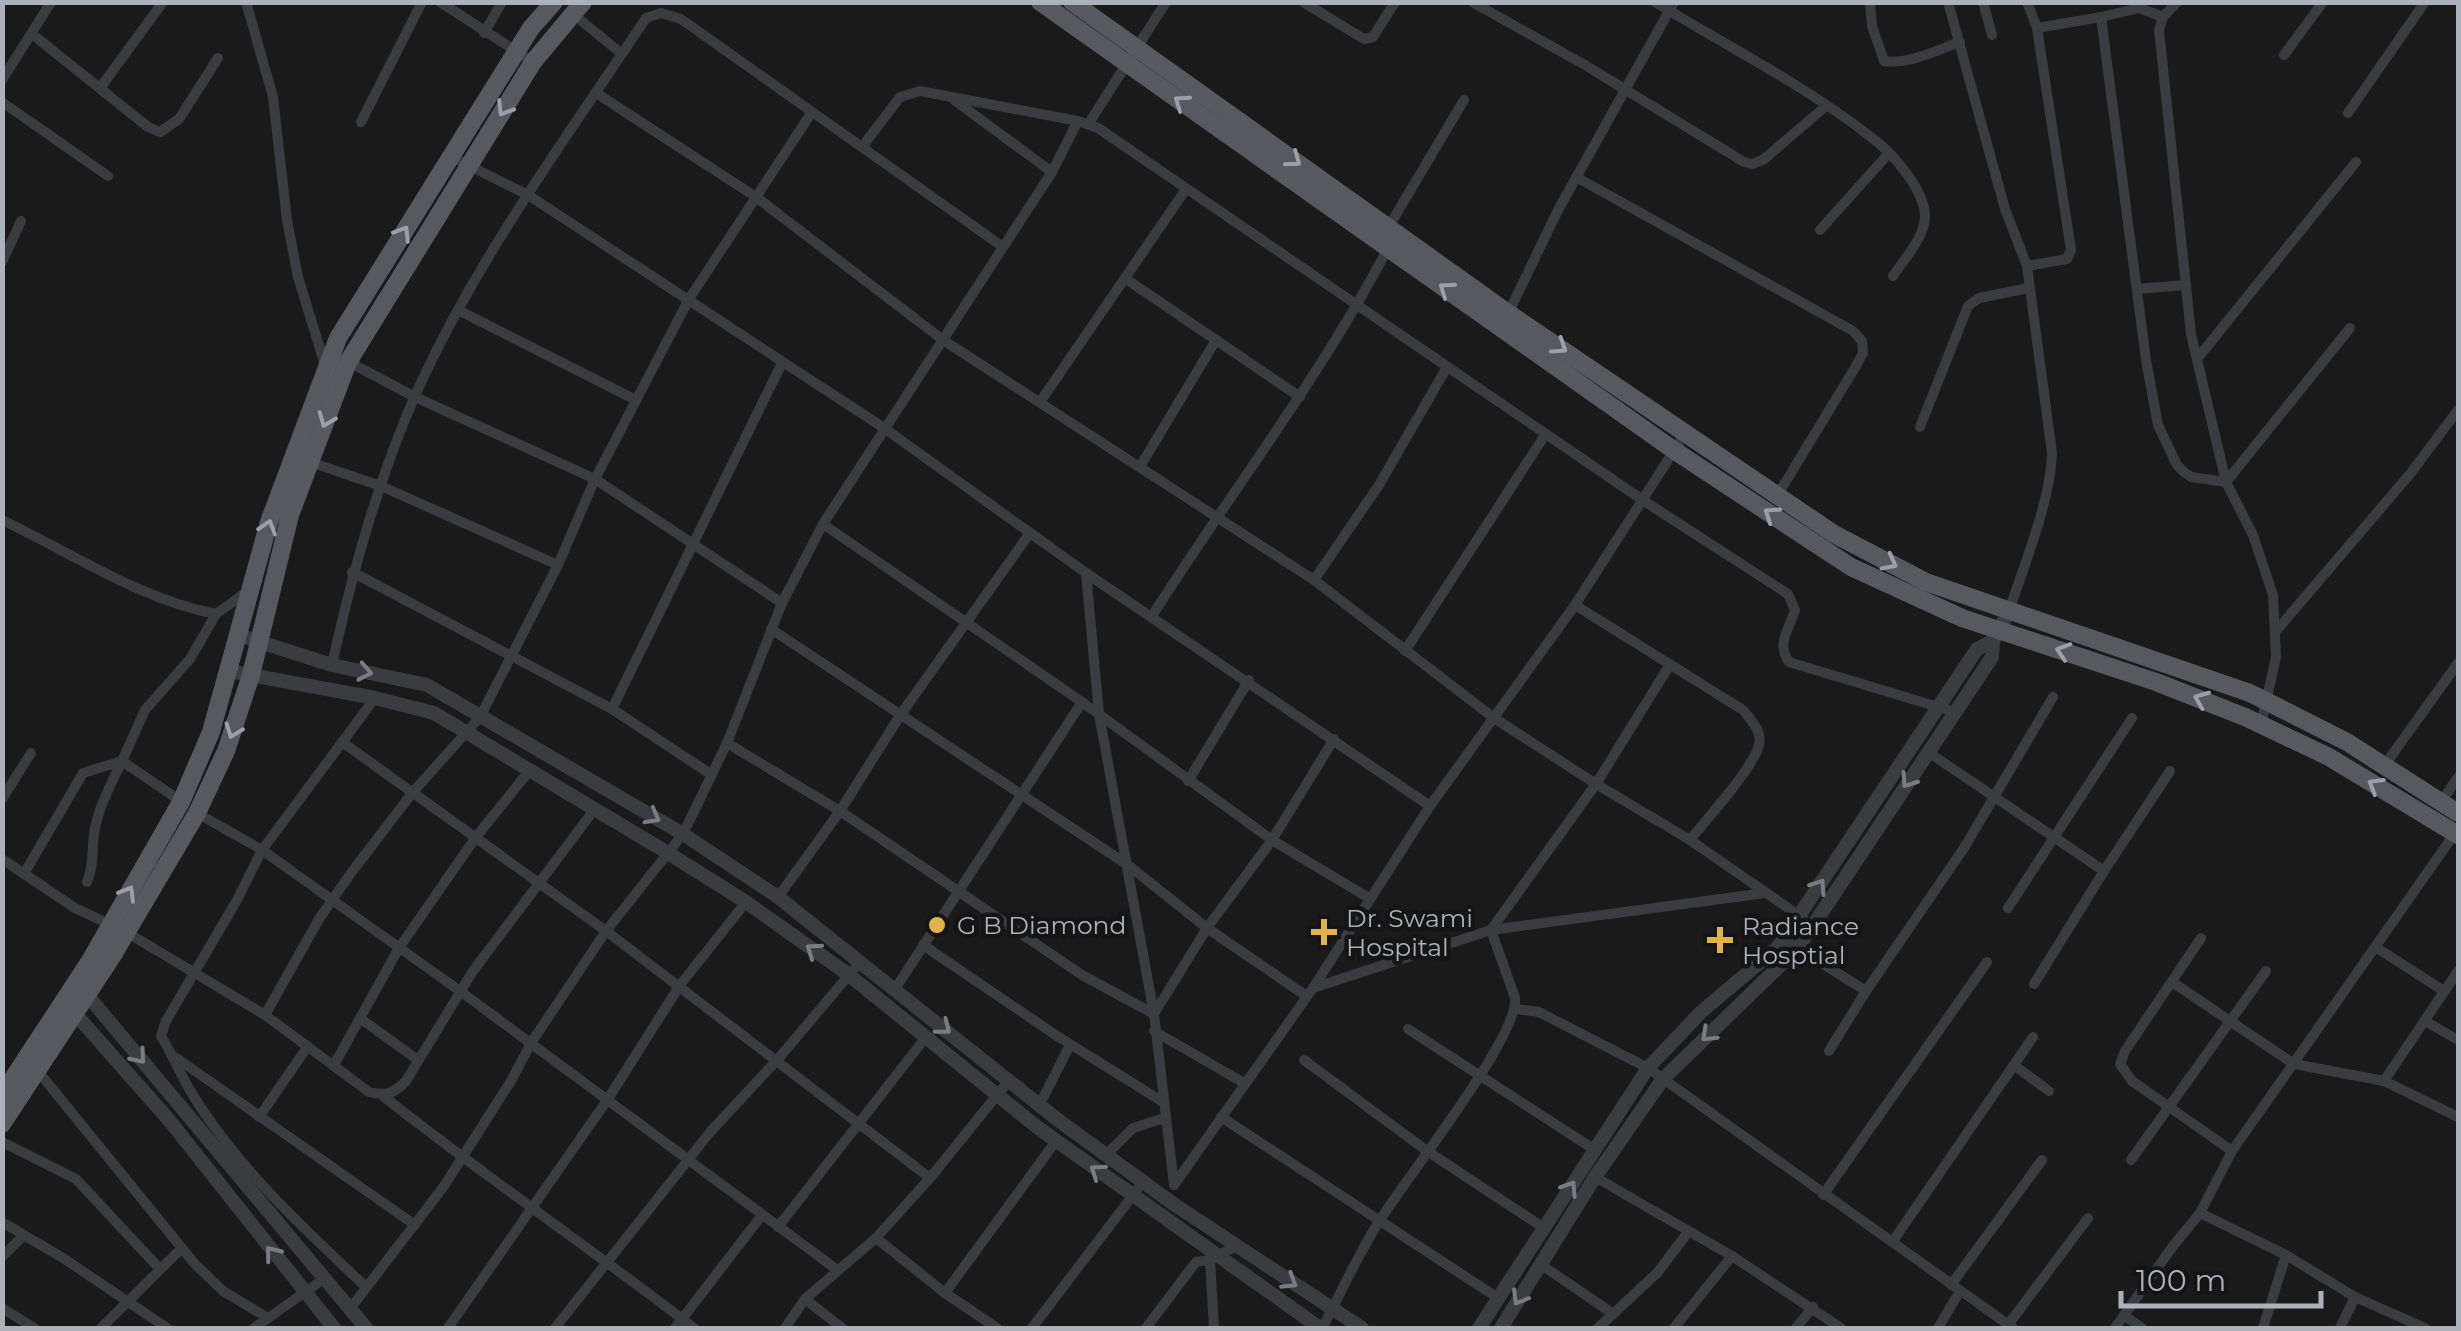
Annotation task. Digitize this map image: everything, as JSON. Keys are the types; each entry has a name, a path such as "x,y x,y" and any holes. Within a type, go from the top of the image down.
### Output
{"main road":[{"path":"189,808 269,522 354,311 516,52 554,2"},
{"path":"1040,2 1133,57 1388,228 1675,451 1851,567 1995,635 2258,698 2348,742 2458,813"},
{"path":"1072,2 1133,57 1388,248 1686,432 1834,534 1926,582 2009,610 2159,672 2329,758 2457,832"},
{"path":"2,1124 236,727 283,538 310,462 335,360 468,166 533,62 578,8"},
{"path":"2,1095 69,1007"}],"street":[{"path":"2,80 51,2"},
{"path":"100,88 162,2"},
{"path":"246,2 272,97 298,277 335,360 594,479 782,603"},
{"path":"361,122 422,2"},
{"path":"440,2 533,62"},
{"path":"484,33 502,2"},
{"path":"350,1309 462,1158 512,1081 531,1043 606,931 683,834 727,742 782,603 822,524 1083,122 1133,57 1166,2"},
{"path":"1304,2 1364,40 1373,37 1395,2"},
{"path":"1472,2 1752,164 1762,160 1826,106"},
{"path":"1655,2 1672,7 1826,106 1889,154 1922,200 1925,212 1920,234 1893,276"},
{"path":"1884,2 1871,5 1872,26 1884,61 1911,58 1960,42"},
{"path":"1501,1328 1594,1177 1663,1079 1798,948 1928,752 1977,648 1995,635 2009,610 2052,466 2026,266 2005,209 1948,2"},
{"path":"1984,2 1992,36"},
{"path":"2026,266 2062,260 2071,242 2038,28 2027,2"},
{"path":"2177,2 2163,17 2159,30 2197,359 2226,482 2253,536 2274,596 2276,657 2258,698 2253,721"},
{"path":"2284,55 2323,2"},
{"path":"2348,113 2425,2"},
{"path":"1505,321 1576,177 1672,7"},
{"path":"578,8 622,54"},
{"path":"2038,28 2139,8 2163,17"},
{"path":"332,665 352,572 414,397 458,310 646,18 661,13 681,19 1003,246"},
{"path":"2100,17 2146,360 2162,437 2184,472 2192,477 2226,482"},
{"path":"32,34 148,127 160,132 178,120 218,58"},
{"path":"862,147 900,97 920,91 1083,122 1644,502 1788,594 1795,610 1782,653 1789,662 1947,709"},
{"path":"596,93 756,197 943,340 1314,580 1494,718 1690,840 1813,925"},
{"path":"950,96 1052,172"},
{"path":"1388,228 1464,100"},
{"path":"2,102 108,176"},
{"path":"265,1014 331,901 413,792 480,717 558,565 594,479 689,299 812,112"},
{"path":"1820,230 1889,154"},
{"path":"450,156 528,196 884,428 1086,573 1430,806"},
{"path":"2197,359 2356,162"},
{"path":"1576,177 1853,331 1862,341 1856,366 1777,496"},
{"path":"1040,402 1186,189"},
{"path":"2,262 21,221"},
{"path":"1152,616 1216,516 1300,398 1358,306 1388,248"},
{"path":"1126,279 1300,398"},
{"path":"2137,289 2186,285"},
{"path":"1920,427 1968,306 1979,298 2029,288"},
{"path":"458,310 636,400"},
{"path":"2226,482 2350,328"},
{"path":"1141,465 1216,340"},
{"path":"612,709 782,363"},
{"path":"1314,580 1379,486 1447,367"},
{"path":"2275,632 2410,474 2458,410"},
{"path":"1174,1185 1309,992 1430,806 1576,605 1686,432"},
{"path":"1405,652 1546,435"},
{"path":"310,462 381,486 558,565"},
{"path":"822,524 1082,702 1272,840 1370,898"},
{"path":"4,525 92,568 190,609 216,614"},
{"path":"778,896 1030,533"},
{"path":"352,572 612,709 712,775"},
{"path":"1086,573 1099,714 1154,1014 1176,1226"},
{"path":"87,882 94,864 98,818 145,710 190,659 216,614 250,588 269,592"},
{"path":"1576,605 1742,710 1756,725 1760,743 1751,761 1690,840"},
{"path":"771,628 1128,865 1207,928 1309,992"},
{"path":"238,635 332,665 426,685 683,834 778,896 1174,1205 1362,1328"},
{"path":"2384,766 2458,663"},
{"path":"1492,930 1596,784 1669,666"},
{"path":"229,671 434,713 668,852 849,976 997,1096 1214,1258 1321,1328 1378,1222 1479,1075 1516,1008 1492,930"},
{"path":"1188,781 1249,680"},
{"path":"1829,1051 1964,848 2053,697"},
{"path":"365,1286 287,1213 258,1180 192,1095 162,1036 162,1028 262,850 375,698"},
{"path":"895,989 1082,702"},
{"path":"1479,1328 1648,1068 1674,1037 1765,960 1783,939 1947,709"},
{"path":"2008,908 2132,718"},
{"path":"1154,1014 1207,928 1272,840 1334,739"},
{"path":"342,742 680,985 930,1178"},
{"path":"727,742 840,810 1082,974 1154,1014"},
{"path":"1928,752 2104,871"},
{"path":"2,799 31,753"},
{"path":"122,761 189,808 262,850 836,1269"},
{"path":"25,872 83,773 122,761"},
{"path":"334,1065 399,948 476,836 529,771"},
{"path":"2034,984 2170,771"},
{"path":"2441,802 2458,777"},
{"path":"383,1096 396,1092 460,991 594,810"},
{"path":"2115,1328 2200,1213 2232,1150 2457,832"},
{"path":"2,858 75,908 118,928 265,1014 607,1262 678,1324 694,1328"},
{"path":"1309,992 1492,930 1766,893"},
{"path":"448,1328 608,1100 680,985 746,902"},
{"path":"2201,938 2120,1064 2132,1081 2232,1150"},
{"path":"1783,939 1866,990"},
{"path":"923,945 1070,1045 1163,1102"},
{"path":"2377,948 2444,990"},
{"path":"554,1328 689,1158 860,962"},
{"path":"1823,1195 1986,962"},
{"path":"2131,1160 2266,971"},
{"path":"2384,1081 2458,971"},
{"path":"2172,982 2294,1064 2384,1081 2458,1118"},
{"path":"81,988 366,1328"},
{"path":"69,1007 169,1120 334,1328"},
{"path":"1516,1008 1539,1012 1648,1068 2010,1327 2088,1218"},
{"path":"360,1019 418,1060"},
{"path":"2425,1020 2458,1040"},
{"path":"1408,1029 1595,1150"},
{"path":"1154,1031 1244,1083"},
{"path":"1893,1241 2034,1037"},
{"path":"778,1227 926,1038"},
{"path":"1040,1104 1070,1045"},
{"path":"259,1116 308,1046"},
{"path":"174,1056 415,1225"},
{"path":"1304,1060 1428,1151 1544,1228"},
{"path":"2015,1066 2048,1091"},
{"path":"36,1069 182,1248 223,1291 268,1318"},
{"path":"785,1328 806,1298 876,1238 1010,1079"},
{"path":"1220,1117 1498,1298"},
{"path":"1106,1154 1133,1128 1165,1118"},
{"path":"945,1292 1056,1141"},
{"path":"2,1142 76,1179 159,1268"},
{"path":"1938,1328 1956,1288 2042,1160"},
{"path":"1594,1177 1732,1256 1841,1328"},
{"path":"1032,1328 1143,1182"},
{"path":"2200,1213 2355,1296 2426,1328"},
{"path":"678,1324 762,1215"},
{"path":"2,1222 167,1328"},
{"path":"1598,1328 1658,1272 1688,1232"},
{"path":"2,1257 24,1235"},
{"path":"876,1238 998,1328"},
{"path":"1146,1328 1196,1262 1234,1247"},
{"path":"101,1328 182,1248"},
{"path":"1674,1328 1732,1256"},
{"path":"2263,1328 2286,1256"},
{"path":"1214,1258 1214,1328"},
{"path":"1540,1264 1612,1312"},
{"path":"254,1328 325,1278"},
{"path":"2340,1328 2355,1296"},
{"path":"806,1298 842,1328"},
{"path":"1796,1328 1812,1307"},
{"path":"2,1308 34,1328"},
{"path":"2124,1315 2142,1328"}],"place":[{"name":"G B Diamond","path":"937,925"},
{"name":"Dr. Swami Hospital","path":"1324,932"},
{"name":"Radiance Hosptial","path":"1720,940"}]}
